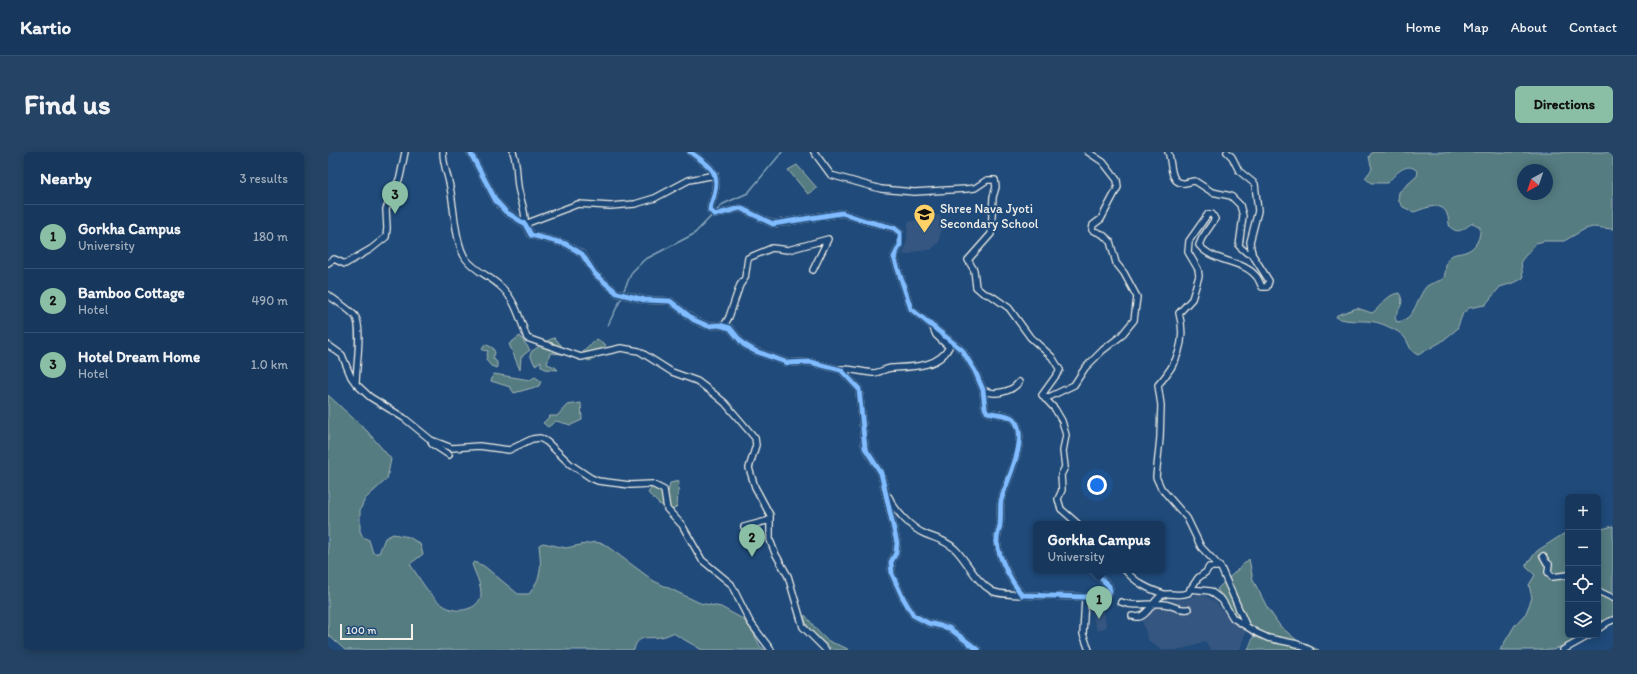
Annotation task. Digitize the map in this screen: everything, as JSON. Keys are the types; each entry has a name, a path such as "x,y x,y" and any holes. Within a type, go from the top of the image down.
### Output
{"street":[{"path":"328,263 334,259 345,264 371,249 386,237 386,209 400,177 405,152"},
{"path":"443,152 443,163 451,188 459,242 465,257 474,268 500,285 512,299 527,338 581,357 621,348 630,348 639,351 672,372 697,382 713,393 725,403 754,438 756,445 749,468 755,487 770,515 770,540 775,553 788,576 803,627 826,650"},
{"path":"470,152 496,200 506,212 525,224 531,235 566,244 582,254 595,274 617,293 645,300 670,301 694,320 708,326 724,326 730,328 743,344 755,351 788,363 810,362 839,369 855,369 876,373 889,368 908,369 932,363 947,352 949,347 936,335 932,326"},
{"path":"514,152 518,165 518,186 526,212 525,224"},
{"path":"690,152 713,168 715,175 714,194 710,210 715,215 740,208 773,224 842,213 866,222 894,228 900,232 900,245 894,257 911,309 962,350 975,371 983,390 985,408 987,412 1007,416 1014,420 1020,432 1014,465 1001,501 1000,525 997,539 1012,583 1022,595"},
{"path":"814,152 830,175 881,189 914,192 966,189 975,188 987,180 995,180 996,187 993,197 991,234 968,260 974,270 976,287 983,293 992,296 1009,308 1030,337 1052,356 1060,370 1042,395 1055,409 1062,421 1066,435 1063,451 1065,467 1061,475 1062,490 1058,499 1061,509 1075,521"},
{"path":"1045,399 1074,385 1085,368 1103,350 1121,336 1134,320 1137,297 1124,273 1116,263 1110,241 1102,234 1092,230 1093,224 1101,219 1118,187 1117,180 1103,162 1088,152"},
{"path":"1168,152 1174,177 1181,184 1194,181 1212,192 1231,196 1240,204 1244,216 1239,246 1247,254 1252,252"},
{"path":"1227,152 1232,157 1239,171 1255,184 1258,211 1250,242 1252,252 1269,281 1266,287 1262,287 1256,276 1248,269 1204,252 1200,245 1202,238 1215,219 1212,214 1208,214 1189,241 1188,252 1198,269 1199,276 1192,299 1180,313 1182,333 1180,348 1171,370 1158,385 1161,405 1160,438 1156,477 1161,488 1187,518 1201,547 1220,567 1246,625"},
{"path":"525,224 538,217 578,204 610,206 635,204 655,198 689,180 715,175"},
{"path":"724,326 730,317 740,285 745,278 748,258 772,248 788,250 828,240 813,270"},
{"path":"328,295 355,316 358,321 360,337 357,348 356,384"},
{"path":"328,345 342,354 351,377 356,384 370,396 404,418 431,440 452,448 479,446 509,450 532,439 540,438 547,442 570,464 598,481 630,485 652,484 664,490 667,509 682,525 702,560 732,584 750,622 771,650"},
{"path":"839,369 859,389 865,448 881,473 897,543 896,553 891,562 892,574 902,596 914,615 928,624 949,628 978,650"},
{"path":"983,390 988,393 1002,392 1015,388 1019,382"},
{"path":"431,440 432,444 449,455"},
{"path":"884,488 896,509 925,534 940,538 955,549 981,583 993,592 1022,595 1085,597 1103,597 1108,595 1110,591 1109,586 1095,573"},
{"path":"744,527 770,520"},
{"path":"1543,556 1549,564 1548,572 1552,577 1565,575"},
{"path":"1127,573 1132,579 1145,588 1164,594 1183,595 1188,593 1209,567 1220,567"},
{"path":"1190,589 1210,591 1222,600 1233,618 1257,633 1268,638 1297,644 1310,650"},
{"path":"1601,592 1613,598"},
{"path":"1132,616 1139,617 1164,594"},
{"path":"1085,597 1083,634 1089,650"},
{"path":"1121,602 1131,606 1154,604 1171,605 1181,610 1188,609"},
{"path":"1601,627 1613,620"},
{"path":"1563,650 1585,638"}],"shaded area":[{"name":"Shree Nava Jyoti Secondary School","path":"940,215 942,224 939,242 931,250 917,251 908,255 903,255 907,240 908,222"},
{"path":"1201,593 1217,603 1230,620 1246,631 1240,650 1211,650 1205,641 1180,650 1161,650 1148,640 1142,620 1161,601 1186,599"},
{"path":"1099,603 1102,606 1107,627 1097,631 1089,605"}],"green space":[{"path":"1372,152 1613,152 1613,229 1593,227 1585,229 1564,241 1544,241 1536,243 1521,261 1523,278 1500,287 1485,305 1469,308 1463,313 1457,329 1441,342 1418,355 1411,350 1403,336 1382,324 1370,321 1347,320 1336,317 1337,315 1357,308 1372,313 1388,298 1399,293 1402,303 1395,318 1397,322 1408,317 1412,313 1427,286 1444,278 1448,259 1453,255 1469,250 1475,245 1479,239 1480,227 1473,223 1462,230 1453,230 1450,227 1445,210 1441,207 1437,206 1414,212 1403,207 1398,200 1399,192 1417,176 1418,172 1414,168 1410,167 1401,170 1387,183 1371,183 1365,178 1372,169 1369,157"},
{"path":"797,165 817,188 808,194 788,170"},
{"path":"520,336 530,350 521,357 520,370 509,344"},
{"path":"555,338 561,345 562,354 550,353 547,364 558,370 545,369 541,366 541,361 535,365 530,355 532,351"},
{"path":"597,339 606,345 595,359 588,361 583,352"},
{"path":"485,344 493,348 495,353 493,358 497,362 497,368 491,366 486,360 488,351 482,350"},
{"path":"494,374 530,380 535,377 541,381 539,386 514,393 510,387 491,381"},
{"path":"328,395 367,431 391,459 387,479 365,499 360,510 360,531 363,537 369,540 373,553 379,553 385,538 393,534 409,537 420,544 423,554 410,564 434,598 450,609 460,610 470,608 478,602 481,596 481,590 472,564 474,562 484,566 518,594 529,594 539,576 539,545 543,543 566,548 595,542 604,544 654,581 700,603 721,607 743,619 753,632 760,646 765,650 702,650 673,633 662,637 641,639 634,650 345,650 328,635"},
{"path":"581,403 582,420 571,425 556,421 548,427 543,423 550,416 557,416 567,405"},
{"path":"679,481 677,506 673,510 659,504 648,493 652,487 660,489 667,497 670,483"},
{"path":"1613,526 1613,618 1601,621 1601,530"},
{"path":"1565,533 1565,638 1579,638 1553,650 1500,650 1515,625 1526,613 1532,598 1529,585 1535,575 1526,567 1526,565 1537,551"},
{"path":"1249,559 1253,580 1267,607 1280,626 1299,642 1319,650 1248,650 1254,635 1248,625 1232,612 1217,589"},
{"path":"805,615 825,639 849,650 833,650 819,639 807,625"}],"waterway":[{"path":"624,290 632,272 644,260 694,234 723,204 748,193 782,152"},
{"path":"608,325 622,297"}],"cycle path":[{"path":"470,152 496,201 506,212 525,224 531,235 566,244 582,254 595,274 617,293 645,300 670,301 694,320 708,326 719,325 730,328 743,344 755,351 788,363 810,362 841,370 859,389 865,448 881,473 897,543 896,553 891,562 892,574 902,596 913,615 928,623 949,628 978,650"},
{"path":"690,152 707,165 714,174 716,187 710,210 715,215 740,208 773,224 842,213 894,228 900,233 900,245 894,257 911,309 962,350 975,371 983,390 985,408 987,412 1006,415 1013,418 1019,429 1018,449 1001,501 1000,525 997,538 998,550 1003,564 1014,584 1022,595 1085,597 1108,595 1110,591 1109,586 1095,573"}],"place":[{"name":"Hotel Dream Home","path":"395,214"},
{"name":"Shree Nava Jyoti Secondary School","path":"924,234"},
{"name":"Bamboo Cottage","path":"752,557"},
{"name":"Gorkha Campus","path":"1099,619"}]}
